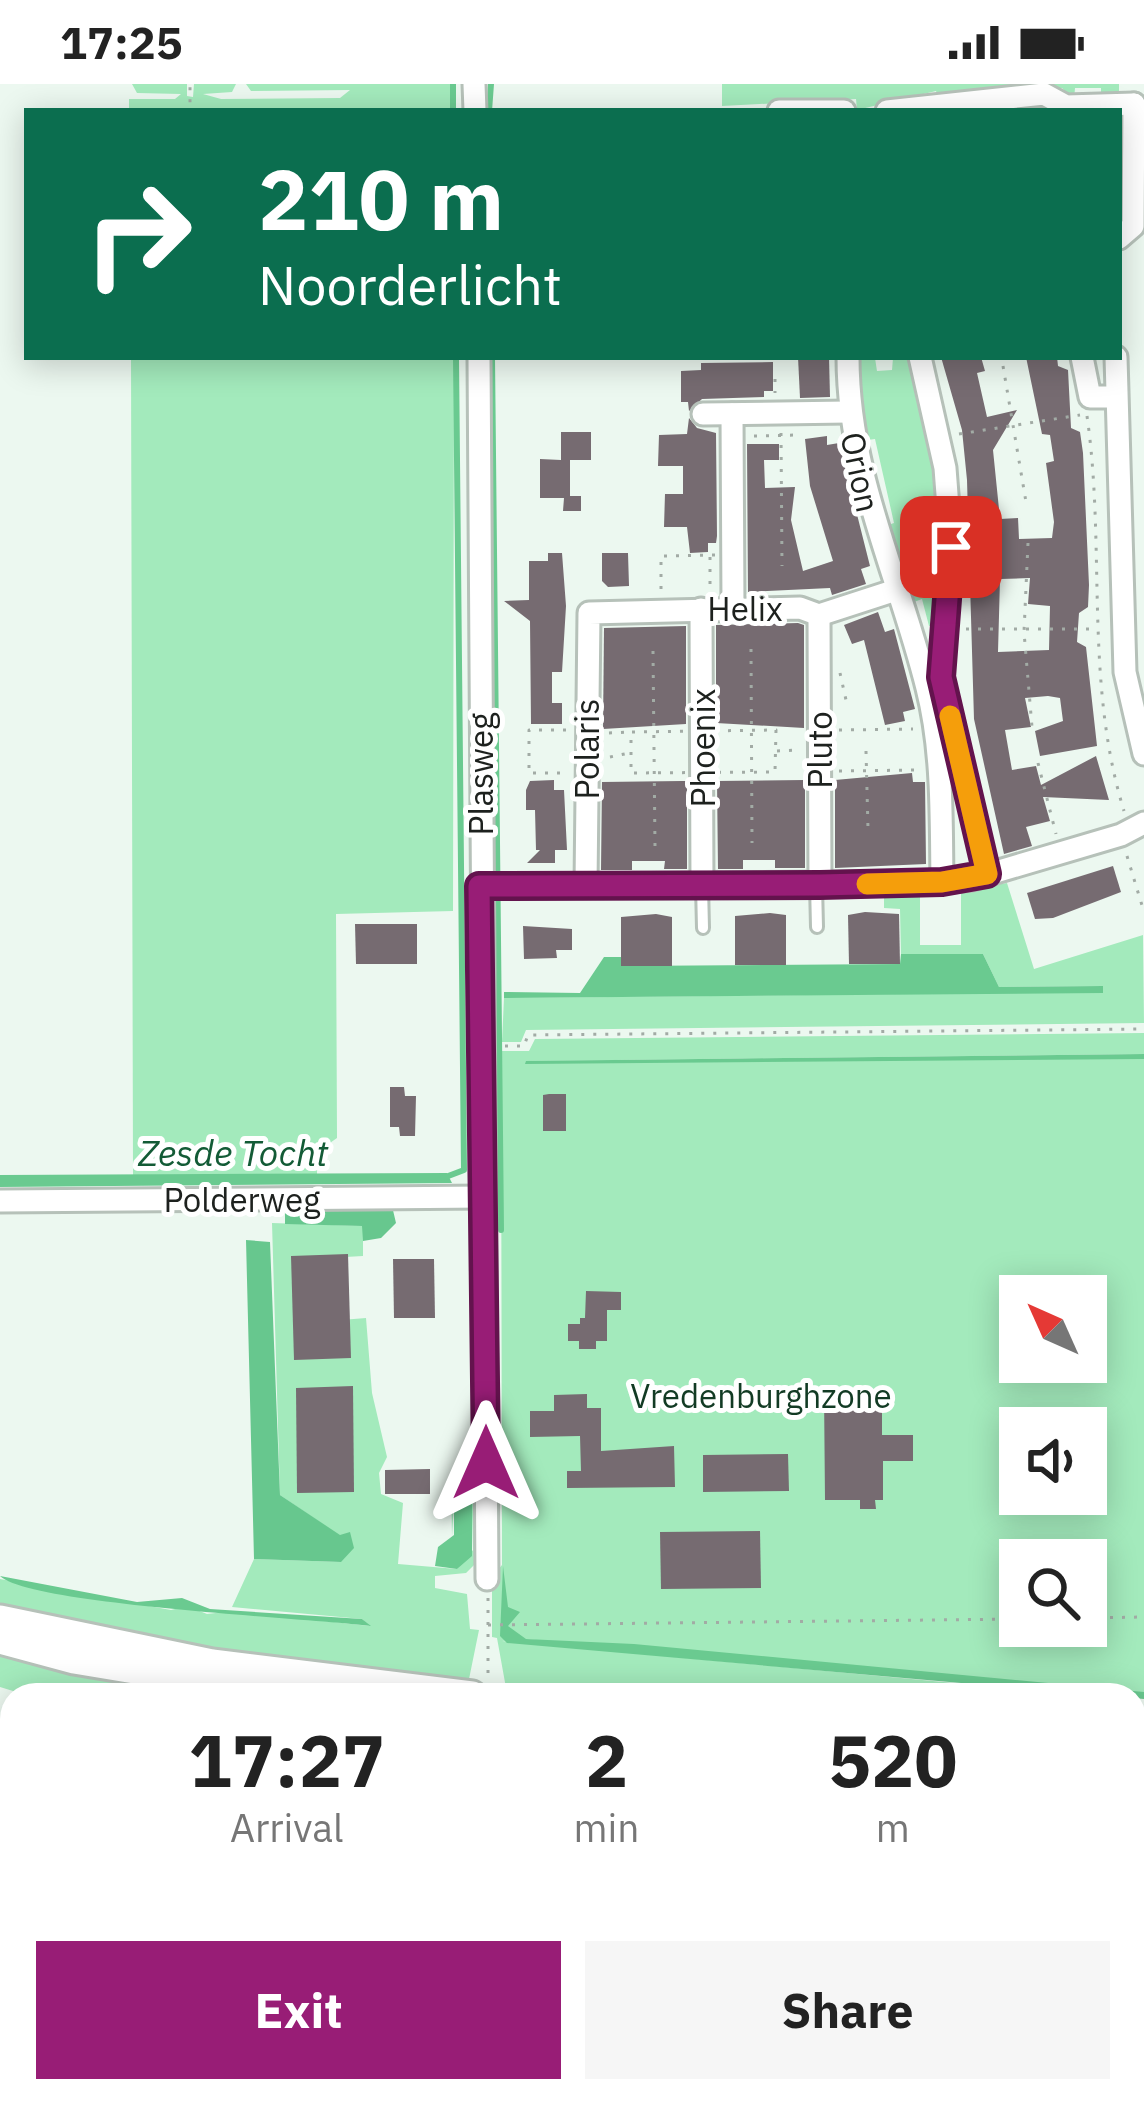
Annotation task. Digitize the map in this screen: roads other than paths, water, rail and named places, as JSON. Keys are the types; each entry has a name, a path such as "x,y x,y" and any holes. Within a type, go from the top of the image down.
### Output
{"street":[{"path":"915,108 1044,94 1066,106 1139,101 1132,231"},
{"name":"Plasweg","path":"479,360 479,886 488,1579"},
{"name":"Orion","path":"848,360 848,412 869,515 896,590 934,729 942,882"},
{"path":"921,360 939,437 951,547 941,677 987,874"},
{"path":"1083,360 1090,397 1116,398"},
{"path":"1116,360 1117,471 1133,490 1125,672 1144,754"},
{"path":"703,414 848,412"},
{"name":"Phoenix","path":"703,886 715,609 732,414"},
{"name":"Helix","path":"589,613 800,608 819,615 896,590"},
{"name":"Polaris","path":"586,884 589,613"},
{"name":"Pluto","path":"818,885 819,615"},
{"path":"479,886 942,882 987,874 1133,830"},
{"name":"Polderweg","path":"0,1202 484,1197"},
{"path":"0,1619 212,1664 370,1683"},
{"path":"0,1640 74,1660 213,1683"}],"lane":[{"path":"817,927 818,885"},
{"path":"703,886 703,928"}],"waterway":[{"path":"453,84 453,108"},
{"path":"489,108 491,84"},
{"path":"443,1178 464,1170 456,360"},
{"path":"492,360 501,1230"}],"water label":[{"name":"Zesde Tocht","path":"233,1152"}],"park label":[{"name":"Vredenburghzone","path":"761,1395"}]}
